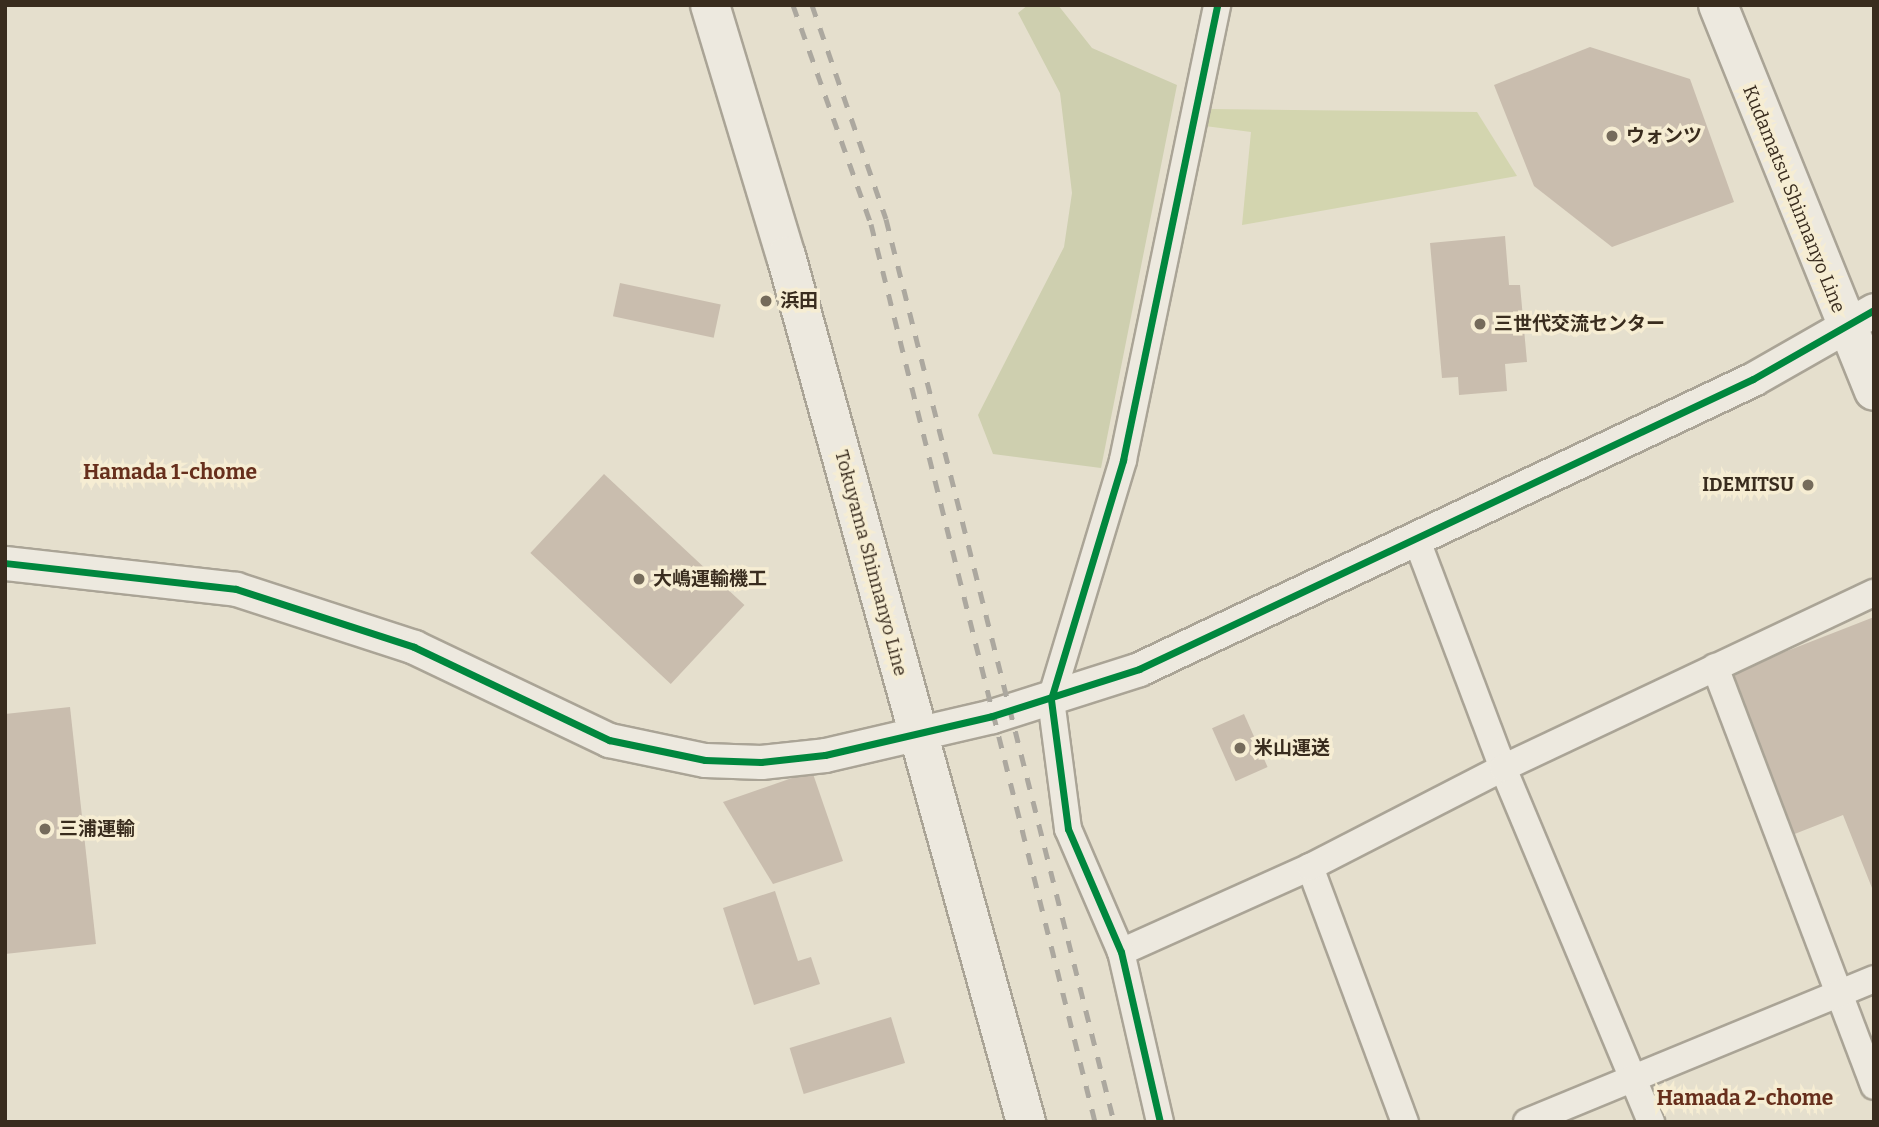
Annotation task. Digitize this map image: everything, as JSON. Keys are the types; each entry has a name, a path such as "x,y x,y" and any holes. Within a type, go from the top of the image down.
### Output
{"main road":[{"name":"Tokuyama Shinnanyo Line","path":"710,5 1026,1122"},
{"name":"Kudamatsu Shinnanyo Line","path":"1718,5 1859,318 1874,391"}],"street":[{"path":"1160,1122 1121,952 1068,829 1051,699 1123,460 1217,5"},
{"path":"5,563 236,589 414,647 609,740 705,760 761,762 825,755 1051,699 1139,670 1742,384 1859,318"},
{"path":"1416,538 1503,768 1651,1122"},
{"path":"1121,952 1310,867 1503,768 1874,593"},
{"path":"1715,667 1836,995 1874,1086"},
{"path":"1310,867 1405,1122"},
{"path":"1527,1122 1874,979"}],"green space":[{"path":"1028,5 1058,5 1092,48 1177,85 1101,468 993,454 978,415 1064,247 1072,193 1060,93 1018,13"},
{"path":"1209,109 1477,112 1517,176 1242,225 1251,132 1205,126"}],"building":[{"name":"ウォンツ","path":"1590,47 1690,79 1734,202 1612,247 1534,186 1494,85"},
{"name":"三世代交流センター","path":"1505,236 1509,285 1520,285 1527,362 1505,364 1507,391 1459,395 1458,377 1442,378 1430,243"},
{"path":"620,283 721,304 714,338 613,316"},
{"name":"大嶋運輸機工","path":"604,474 744,605 671,684 530,553"},
{"path":"1874,617 1874,893 1843,815 1792,835 1728,674"},
{"name":"三浦運輸","path":"70,707 96,944 5,954 5,714"},
{"name":"米山運送","path":"1244,714 1268,767 1236,781 1212,728"},
{"path":"812,771 843,861 773,884 723,802"},
{"path":"775,891 798,961 811,957 820,984 754,1005 723,908"},
{"path":"891,1017 905,1063 804,1094 790,1048"}],"railway":[{"path":"793,5 871,224 1095,1122"},
{"path":"812,5 886,219 1114,1122"}],"cycle path":[{"path":"1160,1122 1121,952 1068,829 1051,699 1123,460 1217,5"},
{"path":"5,563 236,589 414,647 609,740 705,760 761,762 825,755 992,716 1139,669 1753,379 1874,310"}],"place":[{"name":"ウォンツ","path":"1612,136"},
{"name":"浜田","path":"766,301"},
{"name":"三世代交流センター","path":"1480,324"},
{"name":"IDEMITSU","path":"1808,485"},
{"name":"大嶋運輸機工","path":"639,579"},
{"name":"米山運送","path":"1240,748"},
{"name":"三浦運輸","path":"45,829"}],"district":[{"name":"Hamada 1-chome","path":"170,472"},
{"name":"Hamada 2-chome","path":"1745,1098"}]}
